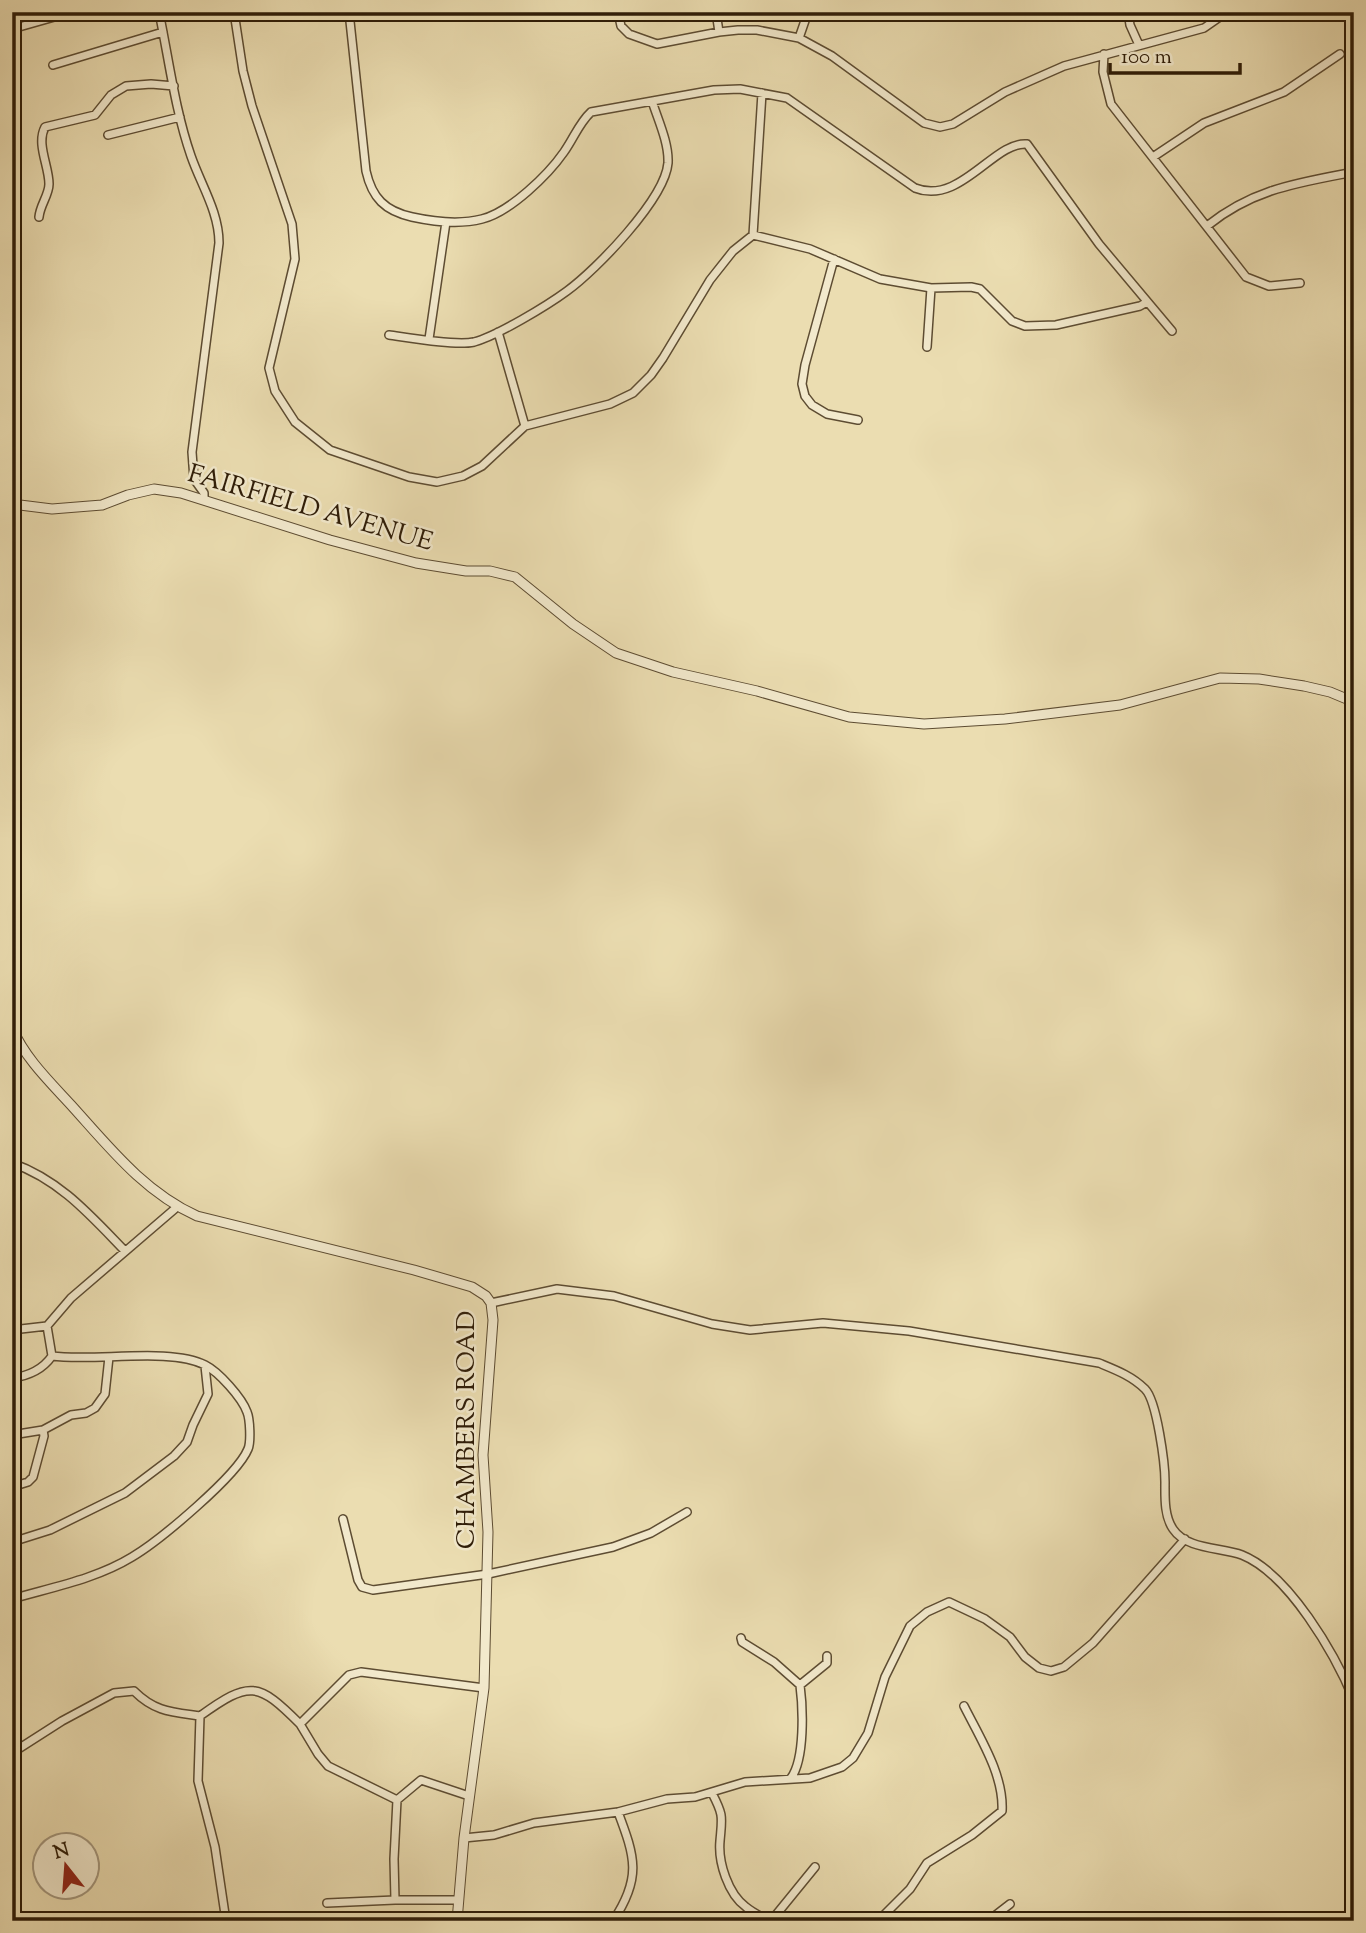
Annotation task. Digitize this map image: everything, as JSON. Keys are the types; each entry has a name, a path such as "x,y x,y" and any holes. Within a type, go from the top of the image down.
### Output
{"street":[{"path":"12,29 72,12"},
{"path":"165,12 159,12 180,117 190,155 219,227 192,452 194,479 204,493 204,499"},
{"path":"234,12 243,71 252,106 292,224 295,242 295,259 269,368 275,391 295,422 330,450 409,477 437,482 463,476 482,466 525,426 610,404 633,393 651,376 710,280 733,251 753,234 762,93"},
{"path":"349,12 370,188 377,199 403,215 446,222 485,219 502,210 536,183 564,152 583,119 591,111 714,90 740,89 787,98 915,188 928,193 963,180 1012,147 1027,144 1099,244 1172,331"},
{"path":"618,12 621,26 629,34 656,44 719,32 757,30 799,38 832,56 924,123 940,127 953,124 1005,92 1063,66 1205,28 1227,12"},
{"path":"716,12 719,32"},
{"path":"799,38 808,12"},
{"path":"1128,12 1130,25 1139,45"},
{"path":"53,65 163,32"},
{"path":"1104,54 1103,72 1111,104 1246,277 1269,286 1300,283"},
{"path":"1153,157 1205,123 1284,92 1340,54"},
{"path":"39,217 49,185 42,135 45,127 96,115 115,91 126,86 174,86"},
{"path":"389,335 472,342 498,332 567,292 598,264 651,204 668,165 667,149 652,101"},
{"path":"108,135 180,117"},
{"path":"1207,226 1228,209 1254,197 1287,185 1354,172"},
{"path":"429,339 446,222"},
{"path":"753,234 810,249 880,279 931,288 980,289 1012,321 1025,326 1056,325 1140,306 1147,302"},
{"path":"834,259 802,384 805,396 812,405 827,414 858,420"},
{"path":"928,347 931,288"},
{"path":"498,332 525,426"},
{"name":"FAIRFIELD AVENUE","path":"12,504 52,509 102,505 154,489 204,499 330,540 416,564 466,571 490,571 515,577 573,624 616,653 673,672 757,691 849,717 924,724 1005,719 1120,705 1220,678 1259,679 1304,686 1330,692 1354,702"},
{"name":"CHAMBERS ROAD","path":"12,1028 33,1064 125,1166 177,1207 197,1216 472,1287 486,1296 491,1303 493,1320 482,1455 488,1532 484,1688 464,1838 457,1921"},
{"path":"12,1163 34,1171 68,1193 125,1251"},
{"path":"12,1330 47,1326 71,1298 177,1207"},
{"path":"491,1303 557,1289 614,1296 712,1325 750,1330 823,1324 909,1331 1099,1363 1128,1375 1147,1391 1152,1402 1165,1467 1167,1515 1173,1530 1185,1539 1205,1547 1240,1554 1267,1569 1286,1587 1340,1668 1354,1700"},
{"path":"12,1378 22,1377 46,1365 52,1356 47,1326"},
{"path":"12,1599 92,1576 131,1558 175,1526 230,1473 249,1448 248,1413 224,1380 205,1365 172,1357 75,1359 52,1356"},
{"path":"12,1435 43,1430 71,1415 86,1413 95,1408 104,1394 109,1357"},
{"path":"12,1542 50,1530 125,1493 174,1456 187,1442 208,1394 205,1365"},
{"path":"12,1487 28,1482 33,1477 44,1436 43,1430"},
{"path":"344,1519 358,1580 365,1589 432,1583 488,1574 613,1547 650,1532 687,1512"},
{"path":"464,1838 494,1835 534,1823 618,1812 667,1799 695,1797 745,1782 810,1778 842,1767 853,1758 868,1733 885,1677 910,1626 927,1612 948,1602 963,1608 985,1619 1010,1637 1025,1657 1039,1668 1051,1671 1064,1667 1093,1643 1185,1539"},
{"path":"741,1638 742,1642 774,1662 800,1685 802,1709 799,1755 791,1778"},
{"path":"800,1685 827,1663 827,1656"},
{"path":"300,1724 349,1675 361,1672 484,1688"},
{"path":"12,1753 114,1692 134,1691 147,1704 161,1710 200,1716 224,1698 244,1691 263,1691 300,1724 328,1766 397,1800"},
{"path":"878,1921 910,1889 927,1863 972,1835 1002,1811 1003,1795 998,1779 964,1706"},
{"path":"200,1716 198,1781 215,1847 226,1921"},
{"path":"395,1900 397,1800 421,1780 469,1796"},
{"path":"712,1793 721,1810 721,1856 729,1884 745,1907 771,1921 815,1867"},
{"path":"613,1921 633,1879 634,1860 618,1812"},
{"path":"327,1903 459,1900"},
{"path":"988,1921 1010,1904"}]}
